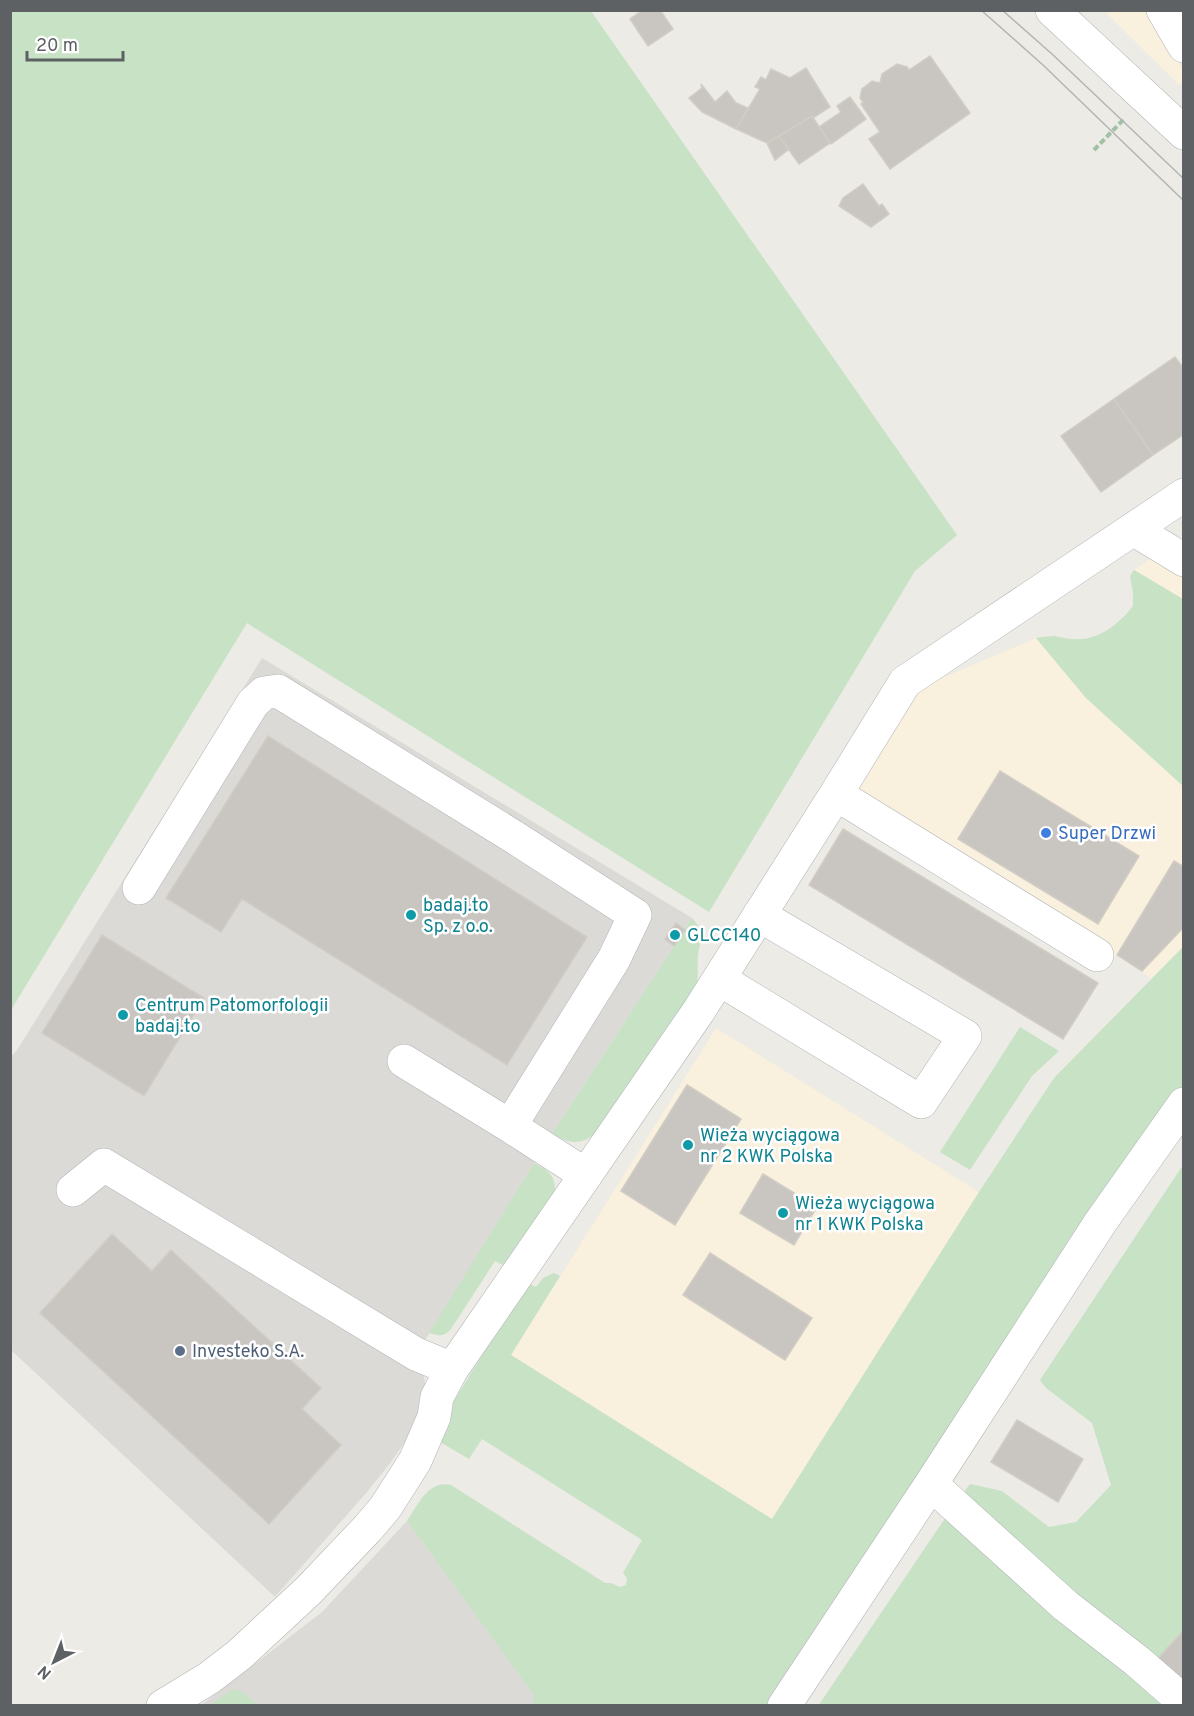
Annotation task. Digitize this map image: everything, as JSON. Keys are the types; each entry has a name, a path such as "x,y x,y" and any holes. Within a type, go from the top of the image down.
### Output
{"street":[{"path":"1052,10 1184,133"},
{"path":"1163,10 1184,46"},
{"path":"163,1706 208,1678 239,1655 309,1590 385,1508 415,1461 434,1417 437,1397 452,1369 719,979 905,682 1184,495"},
{"path":"1133,529 1184,560"},
{"path":"139,888 253,703 264,693 278,691 514,837 635,915 614,959 510,1126"},
{"path":"836,794 1097,955"},
{"path":"719,979 921,1102 965,1036 759,915"},
{"path":"404,1061 586,1175"},
{"path":"784,1706 1100,1222 1184,1104"},
{"path":"73,1190 104,1165 416,1354 452,1369"},
{"path":"931,1484 1066,1606 1137,1661 1184,1702"}],"path":[{"path":"1094,150 1128,114"}],"shaded area":[{"path":"1104,11 1150,11 1183,70 1183,82 1179,85"},
{"path":"1183,535 1183,599 1134,570"},
{"path":"1036,638 1086,698 1183,786 1183,947 1151,978 850,790 918,688"},
{"path":"262,658 692,918 552,1134 410,1365 424,1376 426,1390 421,1410 409,1436 367,1492 275,1597 11,1350 10,1058"},
{"path":"716,1028 979,1192 772,1519 511,1355"},
{"path":"407,1521 535,1695 533,1706 200,1706 322,1612"}],"green space":[{"path":"11,10 591,11 957,535 915,571 709,912 247,623 11,1010"},
{"path":"1134,570 1183,599 1183,786 1086,698 1036,638 1055,636 1083,639 1107,630 1133,606 1130,576"},
{"path":"692,918 701,933 696,989 595,1134 574,1142 552,1134"},
{"path":"1183,947 1183,1092 776,1705 533,1705 534,1695 407,1521 424,1495 430,1490 443,1484 451,1485 605,1583 620,1587 626,1585 627,1578 623,1573 642,1540 482,1439 469,1459 440,1442 448,1425 450,1407 527,1283 536,1287 543,1278 554,1273 560,1276 511,1355 772,1519 1054,1078"},
{"path":"1020,1027 1059,1051 1032,1076 970,1170 940,1152"},
{"path":"534,1163 549,1173 554,1180 555,1190 503,1265 495,1261 451,1329 441,1335 429,1333"},
{"path":"1183,1165 1183,1630 1152,1665 1183,1705 818,1706 970,1484 1002,1491 1049,1527 1076,1522 1111,1485 1092,1423 1046,1388 1040,1380"},
{"path":"233,1689 245,1693 257,1705 210,1705"}],"building":[{"path":"643,10 660,10 673,29 648,46 630,19"},
{"path":"930,56 970,113 890,169 869,139 880,132 861,104 863,102 860,98 862,89 872,81 880,83 882,74 897,64 909,70"},
{"path":"806,68 830,107 767,143 736,129 760,89 755,87 761,77 766,80 771,69 790,78"},
{"path":"701,84 715,102 727,91 736,103 748,108 736,129 702,112 689,98 702,88"},
{"path":"850,97 866,119 831,144 819,127 841,112 837,106"},
{"path":"812,116 830,143 799,164 779,136"},
{"path":"779,136 789,149 775,160 767,143"},
{"path":"863,184 879,206 882,204 889,214 871,227 839,206 843,198"},
{"path":"1175,357 1184,369 1184,434 1153,455 1114,399"},
{"path":"1114,399 1153,455 1101,492 1061,436"},
{"name":"badaj.to Sp. z o.o.","path":"268,736 587,937 507,1065 242,899 221,932 166,898"},
{"path":"1000,771 1139,856 1098,924 958,839"},
{"path":"843,829 1098,983 1063,1039 809,885"},
{"path":"1174,861 1184,867 1184,927 1142,971 1117,955"},
{"name":"GLCC140","path":"676,923 685,930 674,946 665,939"},
{"name":"Centrum Patomorfologii badaj.to","path":"102,935 204,998 144,1096 42,1033"},
{"path":"687,1085 741,1119 675,1225 621,1191"},
{"path":"763,1174 817,1207 794,1245 740,1213"},
{"name":"Investeko S.A.","path":"112,1234 152,1271 171,1250 321,1388 302,1409 341,1445 269,1524 40,1313"},
{"path":"710,1253 812,1318 785,1360 683,1295"},
{"path":"1017,1420 1083,1459 1058,1502 991,1462"},
{"path":"1184,1630 1184,1693 1152,1665"}],"tram line":[{"path":"981,10 1043,65 1184,201"},
{"path":"1002,10 1184,179"}],"place":[{"name":"Super Drzwi","path":"1046,833"},
{"name":"badaj.to Sp. z o.o.","path":"411,915"},
{"name":"GLCC140","path":"675,935"},
{"name":"Centrum Patomorfologii badaj.to","path":"123,1015"},
{"name":"Wieża wyciągowa nr 2 KWK Polska","path":"688,1145"},
{"name":"Wieża wyciągowa nr 1 KWK Polska","path":"783,1213"},
{"name":"Investeko S.A.","path":"180,1351"}]}
